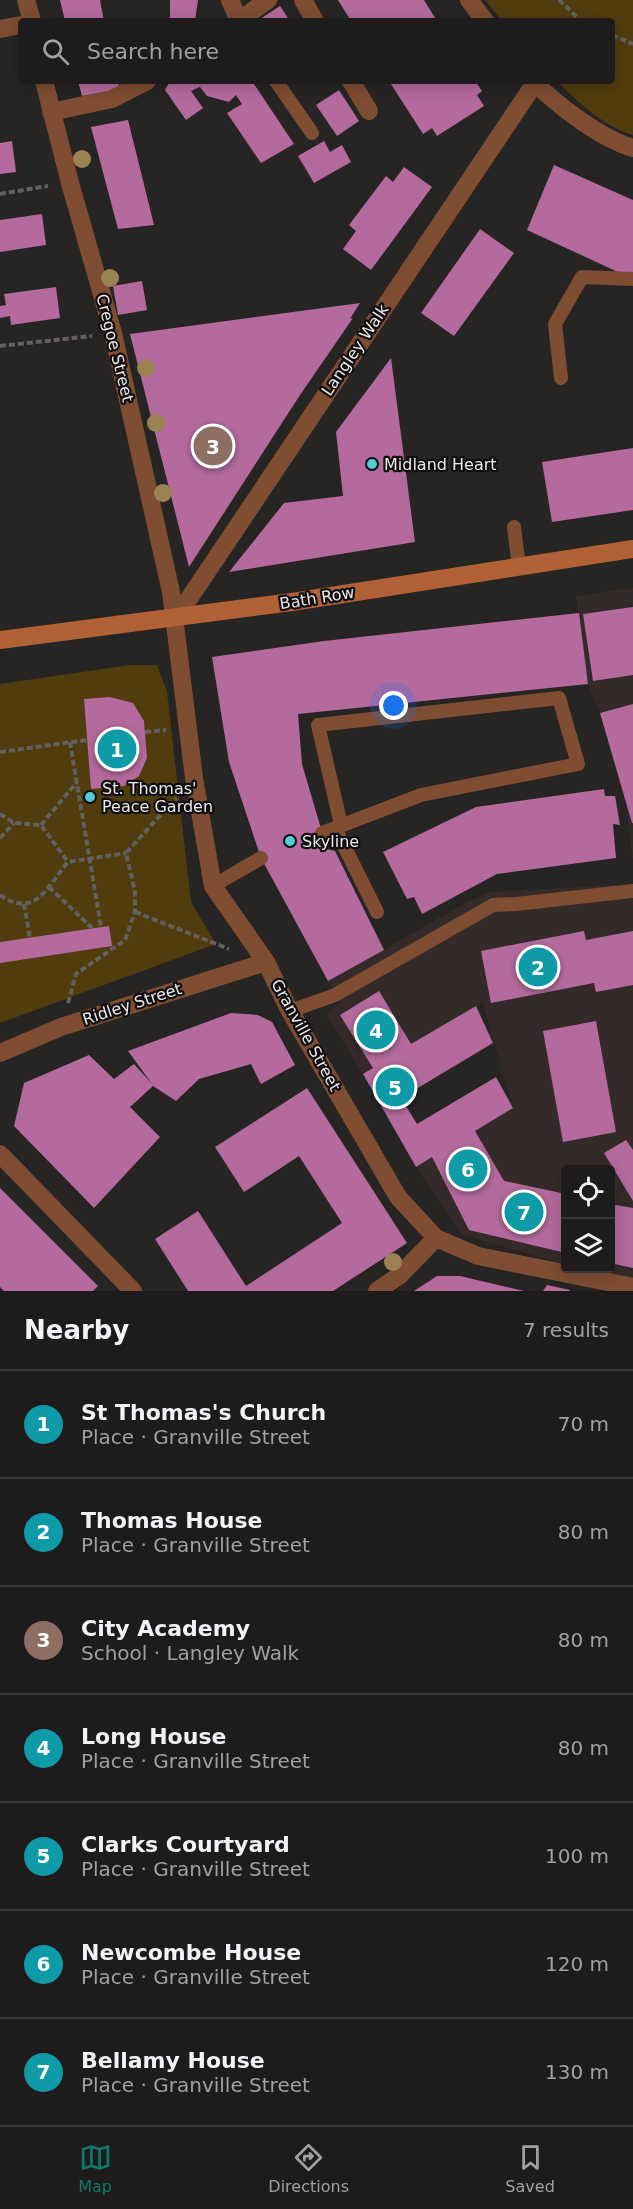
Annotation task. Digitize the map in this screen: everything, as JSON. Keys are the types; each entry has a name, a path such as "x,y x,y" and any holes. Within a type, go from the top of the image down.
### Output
{"main road":[{"name":"Bath Row","path":"0,640 176,618 633,549"}],"street":[{"path":"26,0 31,18"},
{"path":"230,0 238,18"},
{"path":"243,18 268,0"},
{"path":"303,0 313,18"},
{"path":"469,0 483,18"},
{"path":"0,29 18,26"},
{"name":"Cregoe Street","path":"45,84 70,183 114,333 176,618"},
{"path":"51,112 112,99 141,84"},
{"path":"353,84 369,111"},
{"name":"Langley Walk","path":"176,618 533,84"},
{"path":"536,84 586,124 619,144 633,148"},
{"name":"Granville Street","path":"176,618 194,778 213,886 266,962 290,1011 398,1197 436,1238 478,1256 633,1289"},
{"name":"Ridley Street","path":"0,1053 61,1027 266,962"},
{"path":"0,1154 133,1291"},
{"path":"377,1291 400,1275 436,1238"}],"lane":[{"path":"278,84 312,133"},
{"path":"561,378 555,324 582,277 633,279"},
{"path":"514,527 519,567"},
{"path":"333,829 421,795 578,764 560,698 318,725 333,829 377,912"},
{"path":"213,886 261,858"},
{"path":"290,1011 335,995 492,905 633,891"}],"path":[{"path":"559,0 578,18"},
{"path":"615,36 633,44"},
{"path":"0,194 70,183"},
{"path":"0,346 114,333"},
{"path":"0,752 87,740"},
{"path":"70,742 101,927"},
{"path":"0,897 13,903 24,904 42,897 68,862 126,853 194,778"},
{"path":"41,825 77,782"},
{"path":"0,814 14,823 41,825 68,862"},
{"path":"0,838 14,823"},
{"path":"61,1027 76,974 125,940 135,912 135,892 126,853"},
{"path":"49,887 92,928"},
{"path":"24,904 30,938"},
{"path":"135,912 266,962"}],"shaded area":[{"path":"485,0 633,0 633,135 602,120 560,84 615,84 615,18 500,18"},
{"path":"633,588 633,861 625,796 600,713 588,684 576,596"},
{"name":"St. Thomas' Peace Garden","path":"130,665 157,665 167,692 191,902 216,944 0,1023 0,684"},
{"path":"633,884 633,1278 604,1273 615,1273 615,1165 561,1165 561,1263 462,1235 416,1167 513,1108 483,1002 363,1074 326,1014 340,1004 328,981 467,902 491,892"}],"building":[{"path":"60,0 100,0 103,18 64,18"},
{"path":"170,0 198,0 195,18 170,17"},
{"path":"338,0 424,0 435,18 349,18"},
{"path":"280,6 288,18 262,18"},
{"path":"79,84 119,84 120,89 82,96"},
{"path":"168,84 254,84 294,144 261,163 227,113 242,104 236,95 229,102 207,96 200,87 191,91 203,108 186,120 165,90"},
{"path":"391,84 477,84 482,91 477,95 484,106 437,136 432,128 423,134"},
{"path":"339,90 359,121 337,136 316,105"},
{"path":"128,120 154,225 118,229 91,127"},
{"path":"12,141 16,172 0,174 0,143"},
{"path":"324,141 330,152 342,145 351,162 314,183 298,156"},
{"path":"554,165 633,200 633,274 620,273 527,230"},
{"path":"404,167 432,187 371,270 343,249 356,231 349,225 386,176 393,182"},
{"path":"42,214 46,245 0,252 0,220"},
{"path":"480,229 514,253 454,336 421,313"},
{"path":"142,281 147,310 118,315 113,286"},
{"path":"56,287 60,318 11,325 10,316 0,318 0,306 6,305 4,294"},
{"path":"360,303 350,319 353,318 300,395 189,567 130,334"},
{"name":"Midland Heart","path":"391,358 415,542 229,572 284,503 343,496 336,432"},
{"path":"633,448 633,510 552,522 542,462"},
{"path":"633,607 633,675 593,681 583,614"},
{"path":"579,613 588,684 298,714 302,764 327,849 335,851 384,950 328,981 261,858 229,762 212,657 324,641"},
{"path":"110,697 133,703 144,721 147,758 139,776 124,786 91,789 84,699"},
{"path":"633,704 633,823 632,823 600,713"},
{"name":"Skyline","path":"604,789 605,796 615,796 620,825 613,824 616,858 497,874 422,914 414,897 407,899 383,852 476,807"},
{"path":"109,926 112,946 0,963 0,942"},
{"path":"584,931 586,940 633,931 633,985 596,992 594,983 491,1003 481,951"},
{"path":"379,991 411,1044 476,1006 493,1043 401,1098 417,1124 496,1077 513,1108 475,1131 504,1181 561,1193 561,1252 469,1230 432,1157 416,1167 363,1074 373,1068 340,1015"},
{"path":"231,1013 258,1015 272,1022 295,1065 261,1084 251,1064 199,1079 176,1101 153,1086 130,1107 160,1137 94,1208 14,1126 24,1083 89,1055 114,1079 134,1064 152,1084 128,1051"},
{"path":"596,1021 616,1132 563,1142 543,1031"},
{"path":"307,1088 407,1243 333,1291 188,1291 155,1239 198,1211 246,1286 342,1223 299,1156 244,1192 215,1147"},
{"path":"626,1140 633,1150 633,1201 615,1171 615,1165 611,1165 604,1153"},
{"path":"0,1188 98,1286 93,1291 4,1291 0,1287"},
{"path":"615,1205 633,1208 633,1268 615,1264"},
{"path":"437,1276 460,1276 524,1291 414,1291"},
{"path":"547,1285 570,1290 570,1291 543,1291"}],"place":[{"name":"City Academy","path":"213,446"},
{"name":"Midland Heart","path":"372,464"},
{"name":"St Thomas's Church","path":"117,749"},
{"name":"St. Thomas' Peace Garden","path":"90,797"},
{"name":"Skyline","path":"290,841"},
{"name":"Thomas House","path":"538,967"},
{"name":"Long House","path":"376,1030"},
{"name":"Clarks Courtyard","path":"395,1087"},
{"name":"Newcombe House","path":"468,1169"},
{"name":"Bellamy House","path":"524,1212"}]}
